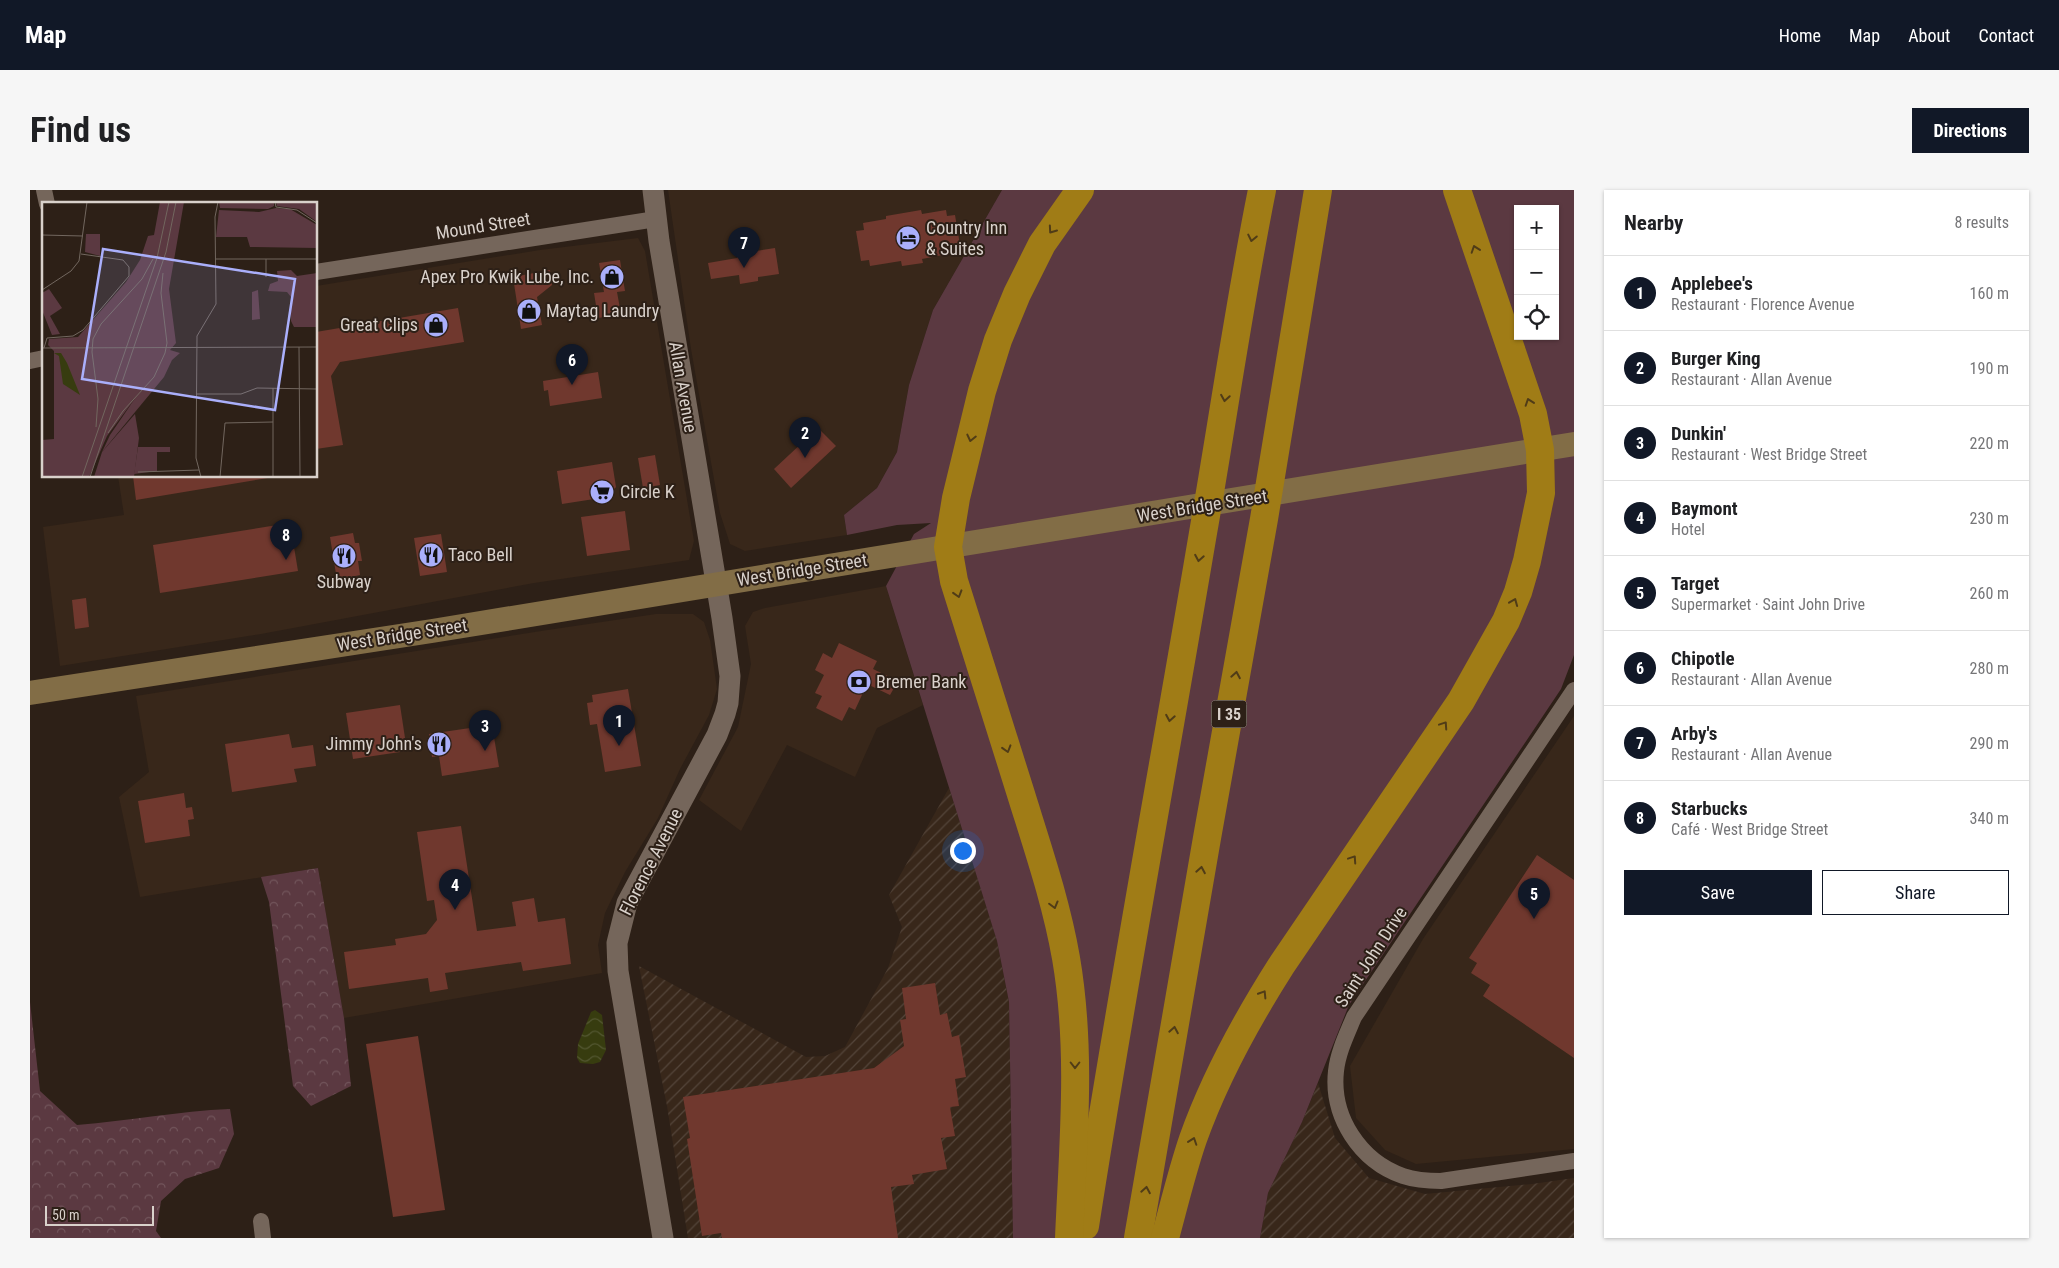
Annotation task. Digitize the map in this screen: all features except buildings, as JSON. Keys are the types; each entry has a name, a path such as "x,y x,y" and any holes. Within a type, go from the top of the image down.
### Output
{"highway":[{"path":"1069,1238 1075,1052 1072,1003 1066,959 1047,878 954,581 948,547 956,498 982,391 998,340 1017,294 1042,244 1080,190"},
{"path":"1083,1238 1246,270 1262,190"},
{"name":"I 35","path":"1138,1238 1206,838 1264,519 1318,190"},
{"path":"1165,1238 1193,1140 1230,1052 1286,958 1461,701 1506,621 1518,592 1537,521 1541,493 1540,450 1533,414 1456,190"}],"main road":[{"name":"West Bridge Street","path":"30,693 432,631 1574,444"}],"street":[{"name":"Allan Avenue","path":"653,190 656,219 716,583"},
{"name":"Mound Street","path":"318,272 656,219"},
{"name":"Florence Avenue","path":"663,1238 618,971 616,943 627,903 717,735 728,703 729,669 716,583"},
{"name":"Saint John Drive","path":"1574,690 1354,1016 1339,1055 1336,1093 1339,1110 1356,1143 1371,1158 1385,1168 1404,1176 1424,1181 1441,1181 1574,1161"},
{"path":"260,1220 263,1238"}],"shaded area":[{"path":"668,190 1002,190 933,310 909,385 897,452 877,488 844,515 847,535 745,551 730,544 720,513 691,349"},
{"path":"638,238 645,251 694,541 689,560 534,583 261,634 60,666 43,527 124,515 118,478 318,478 318,286 540,250"},
{"path":"886,586 923,705 877,728 855,777 787,745 741,831 699,800 738,727 751,664 745,626 753,612 765,608"},
{"path":"656,614 693,614 704,622 710,640 717,689 709,715 680,769 658,818 625,872 605,913 598,945 602,973 344,1018 318,868 140,897 119,797 149,772 136,696"},
{"path":"1574,716 1574,1149 1416,1164 1385,1150 1356,1118 1350,1066 1423,939"},
{"path":"949,788 997,941 1009,1002 1013,1238 688,1238 667,1106 639,966 806,1057 825,1056 845,1047 888,968 902,927 889,895"},
{"path":"1318,1083 1335,1138 1369,1178 1425,1194 1574,1178 1574,1238 1260,1238 1268,1193 1302,1122"}],"green space":[{"path":"1002,190 1574,190 1574,655 1561,689 1349,1005 1302,1122 1268,1193 1260,1238 1013,1238 1009,1002 997,941 886,586 914,534 931,523 897,525 847,535 844,515 877,488 897,452 909,385 933,310"},
{"path":"318,868 344,1018 351,1086 311,1106 293,1086 269,902 261,877"},
{"path":"30,1002 40,1091 77,1125 230,1109 234,1134 219,1168 185,1179 161,1201 156,1231 161,1238 30,1238"}],"water":[{"path":"595,1010 602,1015 606,1050 600,1062 593,1064 580,1063 577,1058 578,1044 591,1012"}],"place":[{"name":"Country Inn & Suites","path":"908,238"},
{"name":"Arby's","path":"744,268"},
{"name":"Apex Pro Kwik Lube, Inc.","path":"612,277"},
{"name":"Maytag Laundry","path":"529,311"},
{"name":"Great Clips","path":"436,325"},
{"name":"Chipotle","path":"572,385"},
{"name":"Burger King","path":"805,458"},
{"name":"Circle K","path":"602,492"},
{"name":"Taco Bell","path":"431,555"},
{"name":"Subway","path":"344,556"},
{"name":"Starbucks","path":"286,560"},
{"name":"Bremer Bank","path":"859,682"},
{"name":"Jimmy John's","path":"439,744"},
{"name":"Applebee's","path":"619,746"},
{"name":"Dunkin'","path":"485,751"},
{"name":"Baymont","path":"455,910"},
{"name":"Target","path":"1534,919"}]}
